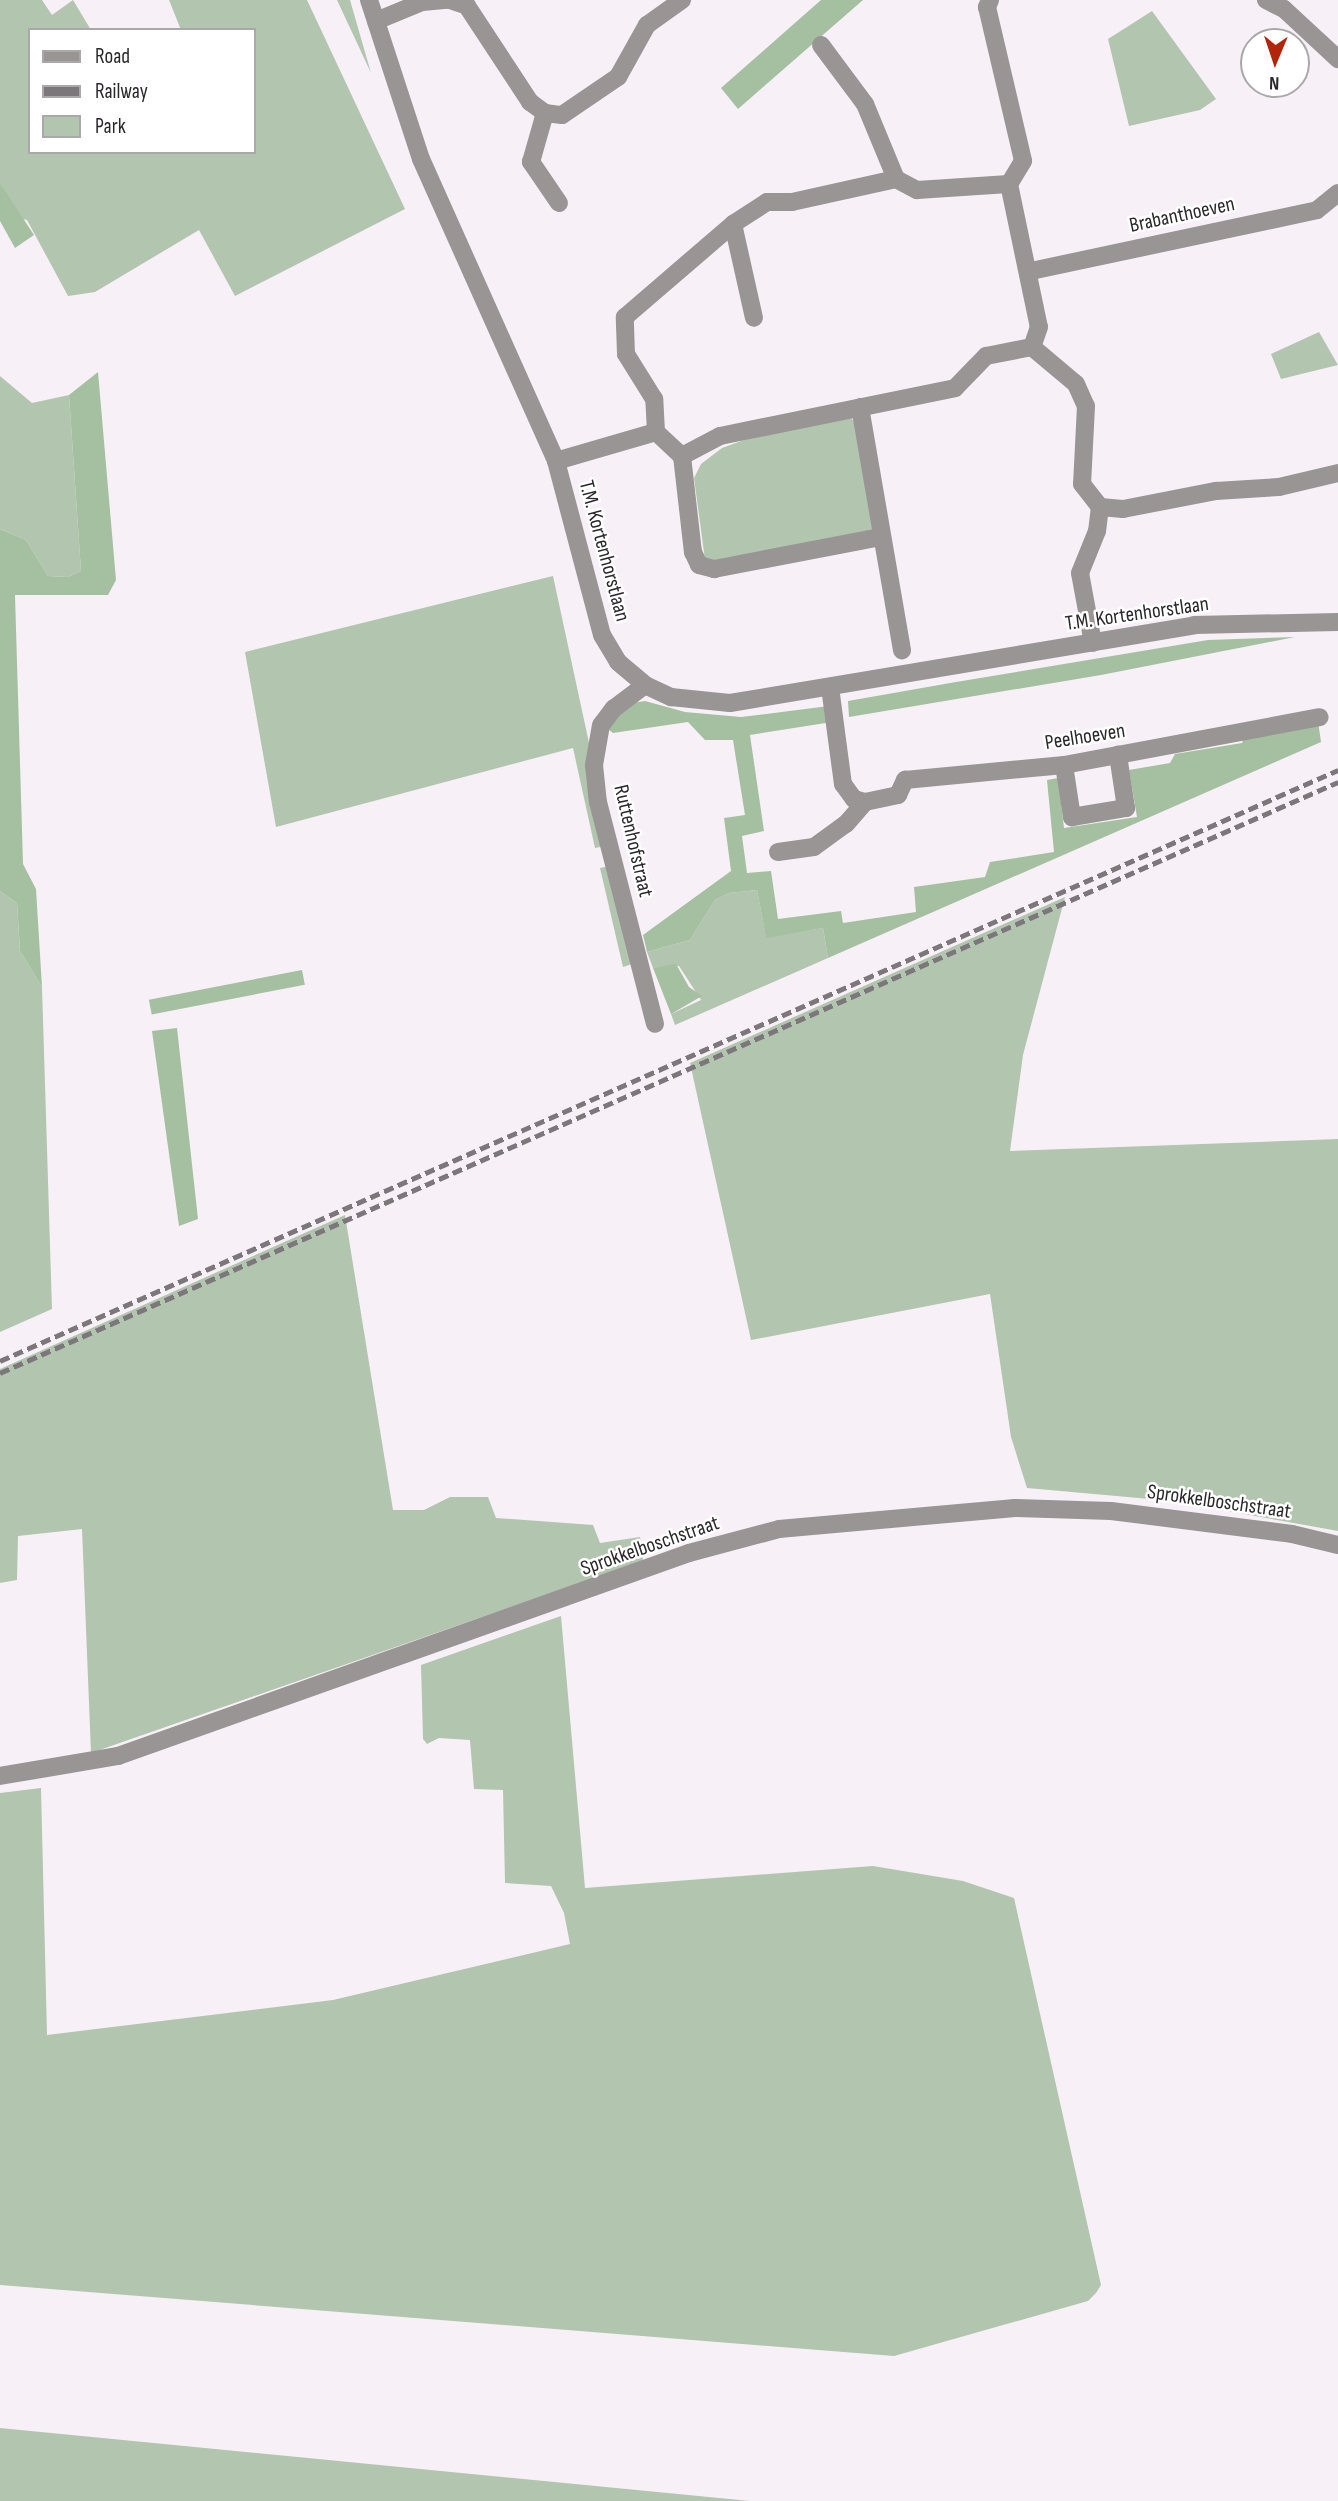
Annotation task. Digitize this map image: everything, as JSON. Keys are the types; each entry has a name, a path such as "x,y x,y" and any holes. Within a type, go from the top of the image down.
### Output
{"street":[{"name":"T.M. Kortenhorstlaan","path":"369,0 421,159 556,461 602,635 618,662 645,685 671,698 730,703 1194,625 1338,622"},
{"path":"376,21 422,2 449,0 467,6 530,102 545,113 562,116 618,77 647,25 682,0"},
{"path":"990,0 987,7 1023,161 1009,184 1031,271 1040,327 1032,347"},
{"path":"1266,0 1284,9 1338,59"},
{"path":"821,45 864,104 897,179 917,190 1009,184"},
{"path":"545,113 531,162 559,203"},
{"path":"880,537 714,569 699,565 693,552 682,456 656,432 654,399 626,354 625,317 733,224 767,202 792,202 897,179"},
{"name":"Brabanthoeven","path":"1031,271 1317,210 1338,193"},
{"path":"733,224 754,318"},
{"path":"682,456 720,436 955,388 986,356 1032,347"},
{"path":"1032,347 1076,384 1086,406 1083,484 1100,507 1097,531 1080,573 1093,643"},
{"path":"860,407 881,513 880,537 902,650"},
{"path":"556,461 656,432"},
{"path":"1100,507 1123,509 1216,491 1279,487 1338,473"},
{"name":"Ruttenhofstraat","path":"645,685 614,708 601,725 594,765 598,802 655,1024"},
{"path":"778,852 814,847 846,824 865,802 854,799 843,784 830,687"},
{"name":"Peelhoeven","path":"865,802 898,795 905,780 1064,765 1320,717"},
{"path":"1064,765 1073,817 1126,808 1118,755"},
{"name":"Sprokkelboschstraat","path":"0,1776 118,1756 689,1553 779,1529 936,1512 1029,1508 1111,1511 1292,1534 1338,1545"}],"green space":[{"path":"0,0 42,0 52,15 73,0 90,28 28,28 28,154 256,154 256,28 180,28 169,0 307,0 405,209 235,296 199,230 95,292 68,296 27,220 19,218 0,183"},
{"path":"337,0 350,0 371,73"},
{"path":"821,0 863,0 738,109 721,88"},
{"path":"1152,11 1216,99 1200,110 1129,126 1108,39"},
{"path":"0,183 34,235 15,248 0,221"},
{"path":"1319,332 1338,365 1281,379 1271,354"},
{"path":"98,372 116,580 108,595 15,595 23,864 36,889 42,987 20,951 17,903 0,891 0,529 26,540 48,576 68,577 81,571 69,395"},
{"path":"0,376 32,403 69,395 81,571 68,577 48,576 26,540 0,529"},
{"path":"851,417 858,429 876,536 725,566 705,560 694,478 701,464 722,448 744,440"},
{"path":"553,576 611,845 595,848 573,748 276,827 245,652"},
{"path":"1295,637 1101,675 849,717 848,701 1208,640"},
{"path":"645,701 685,712 741,717 829,706 832,722 750,735 764,831 742,836 747,873 771,871 778,919 841,911 843,923 916,912 914,887 985,877 990,862 1054,852 1047,780 1058,778 1064,828 1137,817 1129,770 1170,763 1175,754 1242,743 1245,735 1318,721 1321,742 828,958 823,928 766,938 757,890 729,893 715,900 690,940 647,952 643,935 731,871 724,818 745,815 733,740 705,740 688,722 613,733 608,729 626,704"},
{"path":"615,865 635,963 623,967 600,868"},
{"path":"757,890 766,937 823,928 828,958 675,1025 671,1014 701,1000 679,966 653,968 647,952 690,940 715,900 729,893"},
{"path":"0,891 17,903 20,951 42,987 52,1309 0,1332"},
{"path":"1065,897 1023,1055 1010,1151 1338,1139 1338,1531 1172,1501 1027,1488 1011,1437 990,1294 751,1340 690,1063"},
{"path":"676,964 689,987 702,996 671,1014 653,968"},
{"path":"302,970 305,985 152,1014 149,1000"},
{"path":"177,1028 198,1219 179,1226 152,1031"},
{"path":"345,1215 393,1510 424,1510 450,1497 488,1497 496,1518 593,1525 600,1543 640,1537 643,1561 91,1753 82,1529 18,1536 17,1580 0,1583 0,1369"},
{"path":"561,1616 585,1888 873,1866 963,1881 1014,1898 1101,2285 1096,2293 1088,2301 894,2356 0,2285 0,1793 41,1788 47,2035 333,2000 570,1944 564,1913 551,1886 505,1883 503,1790 474,1789 470,1740 439,1738 427,1744 423,1739 421,1665"},
{"path":"0,2428 750,2501 0,2501"}],"railway":[{"path":"0,1361 1338,770"},
{"path":"0,1373 1338,782"}]}
